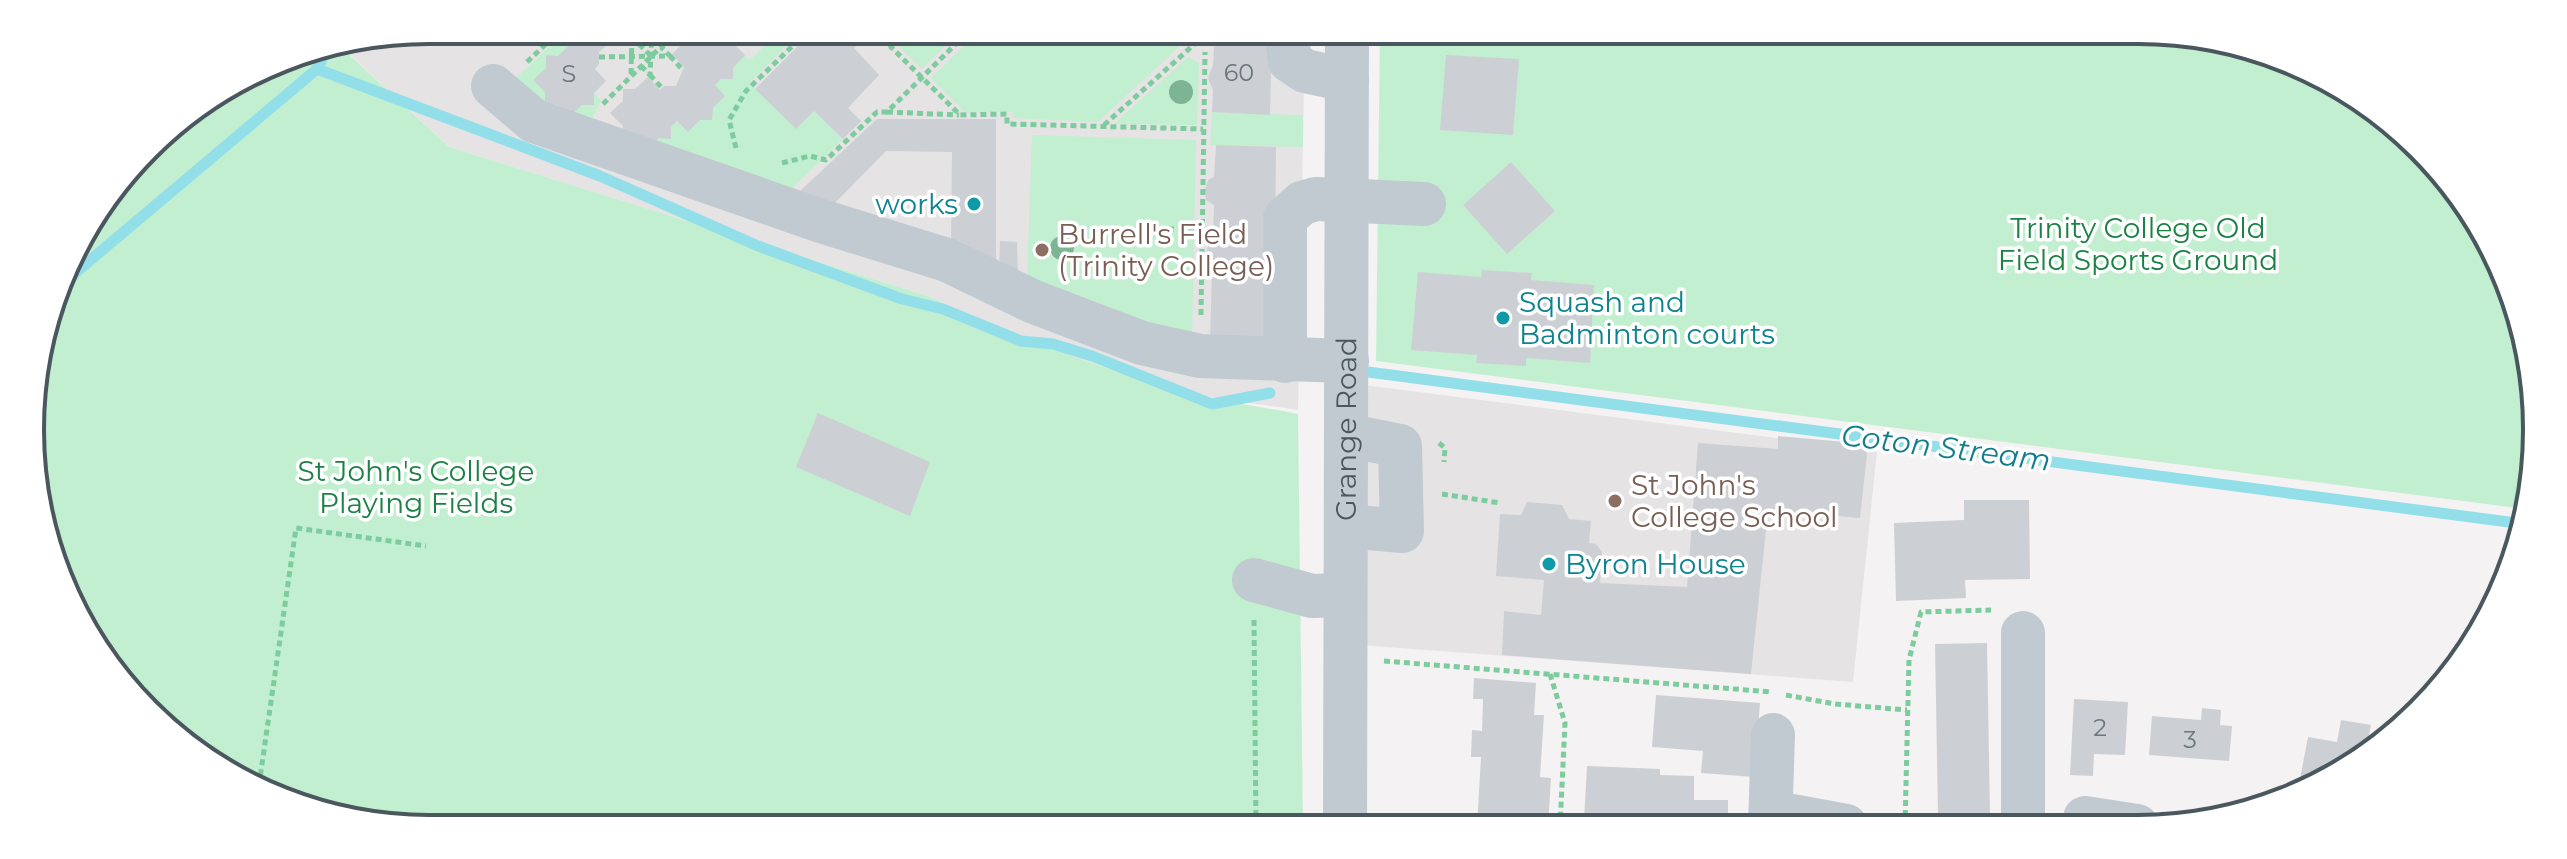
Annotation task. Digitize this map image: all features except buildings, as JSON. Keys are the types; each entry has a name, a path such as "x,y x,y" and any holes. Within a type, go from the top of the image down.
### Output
{"street":[{"path":"1288,44 1290,61 1305,71 1347,80"},
{"name":"Grange Road","path":"1345,815 1347,44"},
{"path":"493,86 534,121 821,221 947,260 1034,302 1128,338 1200,356 1347,361"},
{"path":"1285,361 1285,218 1302,203 1347,199 1424,204"},
{"path":"1284,297 1315,308 1347,311"},
{"path":"1254,580 1312,596 1345,595"},
{"path":"2023,633 2023,815"},
{"path":"1771,815 1773,735"}],"path":[{"path":"631,75 632,44"},
{"path":"639,44 651,56"},
{"path":"650,75 652,44"},
{"path":"588,142 605,101 664,44"},
{"path":"738,152 731,141 729,120 746,91 795,44"},
{"path":"894,44 891,47 960,115"},
{"path":"887,112 956,44"},
{"path":"1104,126 1195,44"},
{"path":"661,47 682,69"},
{"path":"1200,356 1205,52"},
{"path":"599,57 670,56"},
{"path":"641,66 662,88"},
{"path":"771,166 810,156 826,160 877,112 1007,114 1007,124 1203,129"},
{"path":"1168,229 1213,229"},
{"path":"1442,494 1500,503"},
{"path":"260,776 296,528 426,546"},
{"path":"1254,580 1256,815"},
{"path":"1905,815 1909,660 1921,612 2015,610 2023,633"},
{"path":"1347,658 1774,692 1835,704 1907,710"},
{"path":"1550,674 1565,723 1561,815"}],"shaded area":[{"name":"Burrell's Field (Trinity College)","path":"430,44 1305,44 1298,410 1197,395 1021,341 928,296 449,147 348,53"},
{"name":"St John's College School","path":"1356,384 1877,451 1853,682 1360,645"}],"green space":[{"path":"552,44 570,44 558,56 546,56 546,68 533,80 594,93 601,100 586,132 510,84"},
{"path":"767,44 789,44 749,83 796,128 814,111 843,139 782,198 647,150 659,138 671,138 671,127 677,121 688,132 700,120 712,119 715,85 721,79 732,79 733,68 745,55 750,60"},
{"path":"902,44 947,44 922,69 899,47"},
{"path":"966,44 1180,44 1098,122 1013,118 1012,112 965,112 931,78"},
{"name":"Trinity College Old Field Sports Ground","path":"1380,44 2138,44 2188,47 2261,64 2330,96 2392,140 2443,195 2483,259 2510,330 2522,404 2520,480 2515,508 1376,361"},
{"name":"St John's College Playing Fields","path":"347,53 449,147 928,296 1026,339 1161,385 1298,414 1303,815 430,815 354,808 306,795 259,775 195,735 157,702 109,644 84,600 64,553 51,505 44,430 51,354 73,282 109,215 140,175 175,140 237,96 282,73"},
{"path":"1188,57 1199,63 1197,125 1114,124"},
{"path":"1212,112 1303,115 1303,147 1210,145"},
{"path":"1032,135 1196,140 1192,337 1098,308 1027,278"}],"waterway":[{"path":"79,270 317,69 322,59"},
{"path":"317,69 600,176 758,246 902,299 943,309 1021,341 1053,344 1092,356 1212,404 1270,393"},
{"name":"Coton Stream","path":"1368,372 2512,522"}],"place":[{"name":"works","path":"974,204"},
{"name":"Burrell's Field (Trinity College)","path":"1042,250"},
{"name":"Squash and Badminton courts","path":"1503,318"},
{"name":"St John's College School","path":"1615,501"},
{"name":"Byron House","path":"1549,564"}]}
